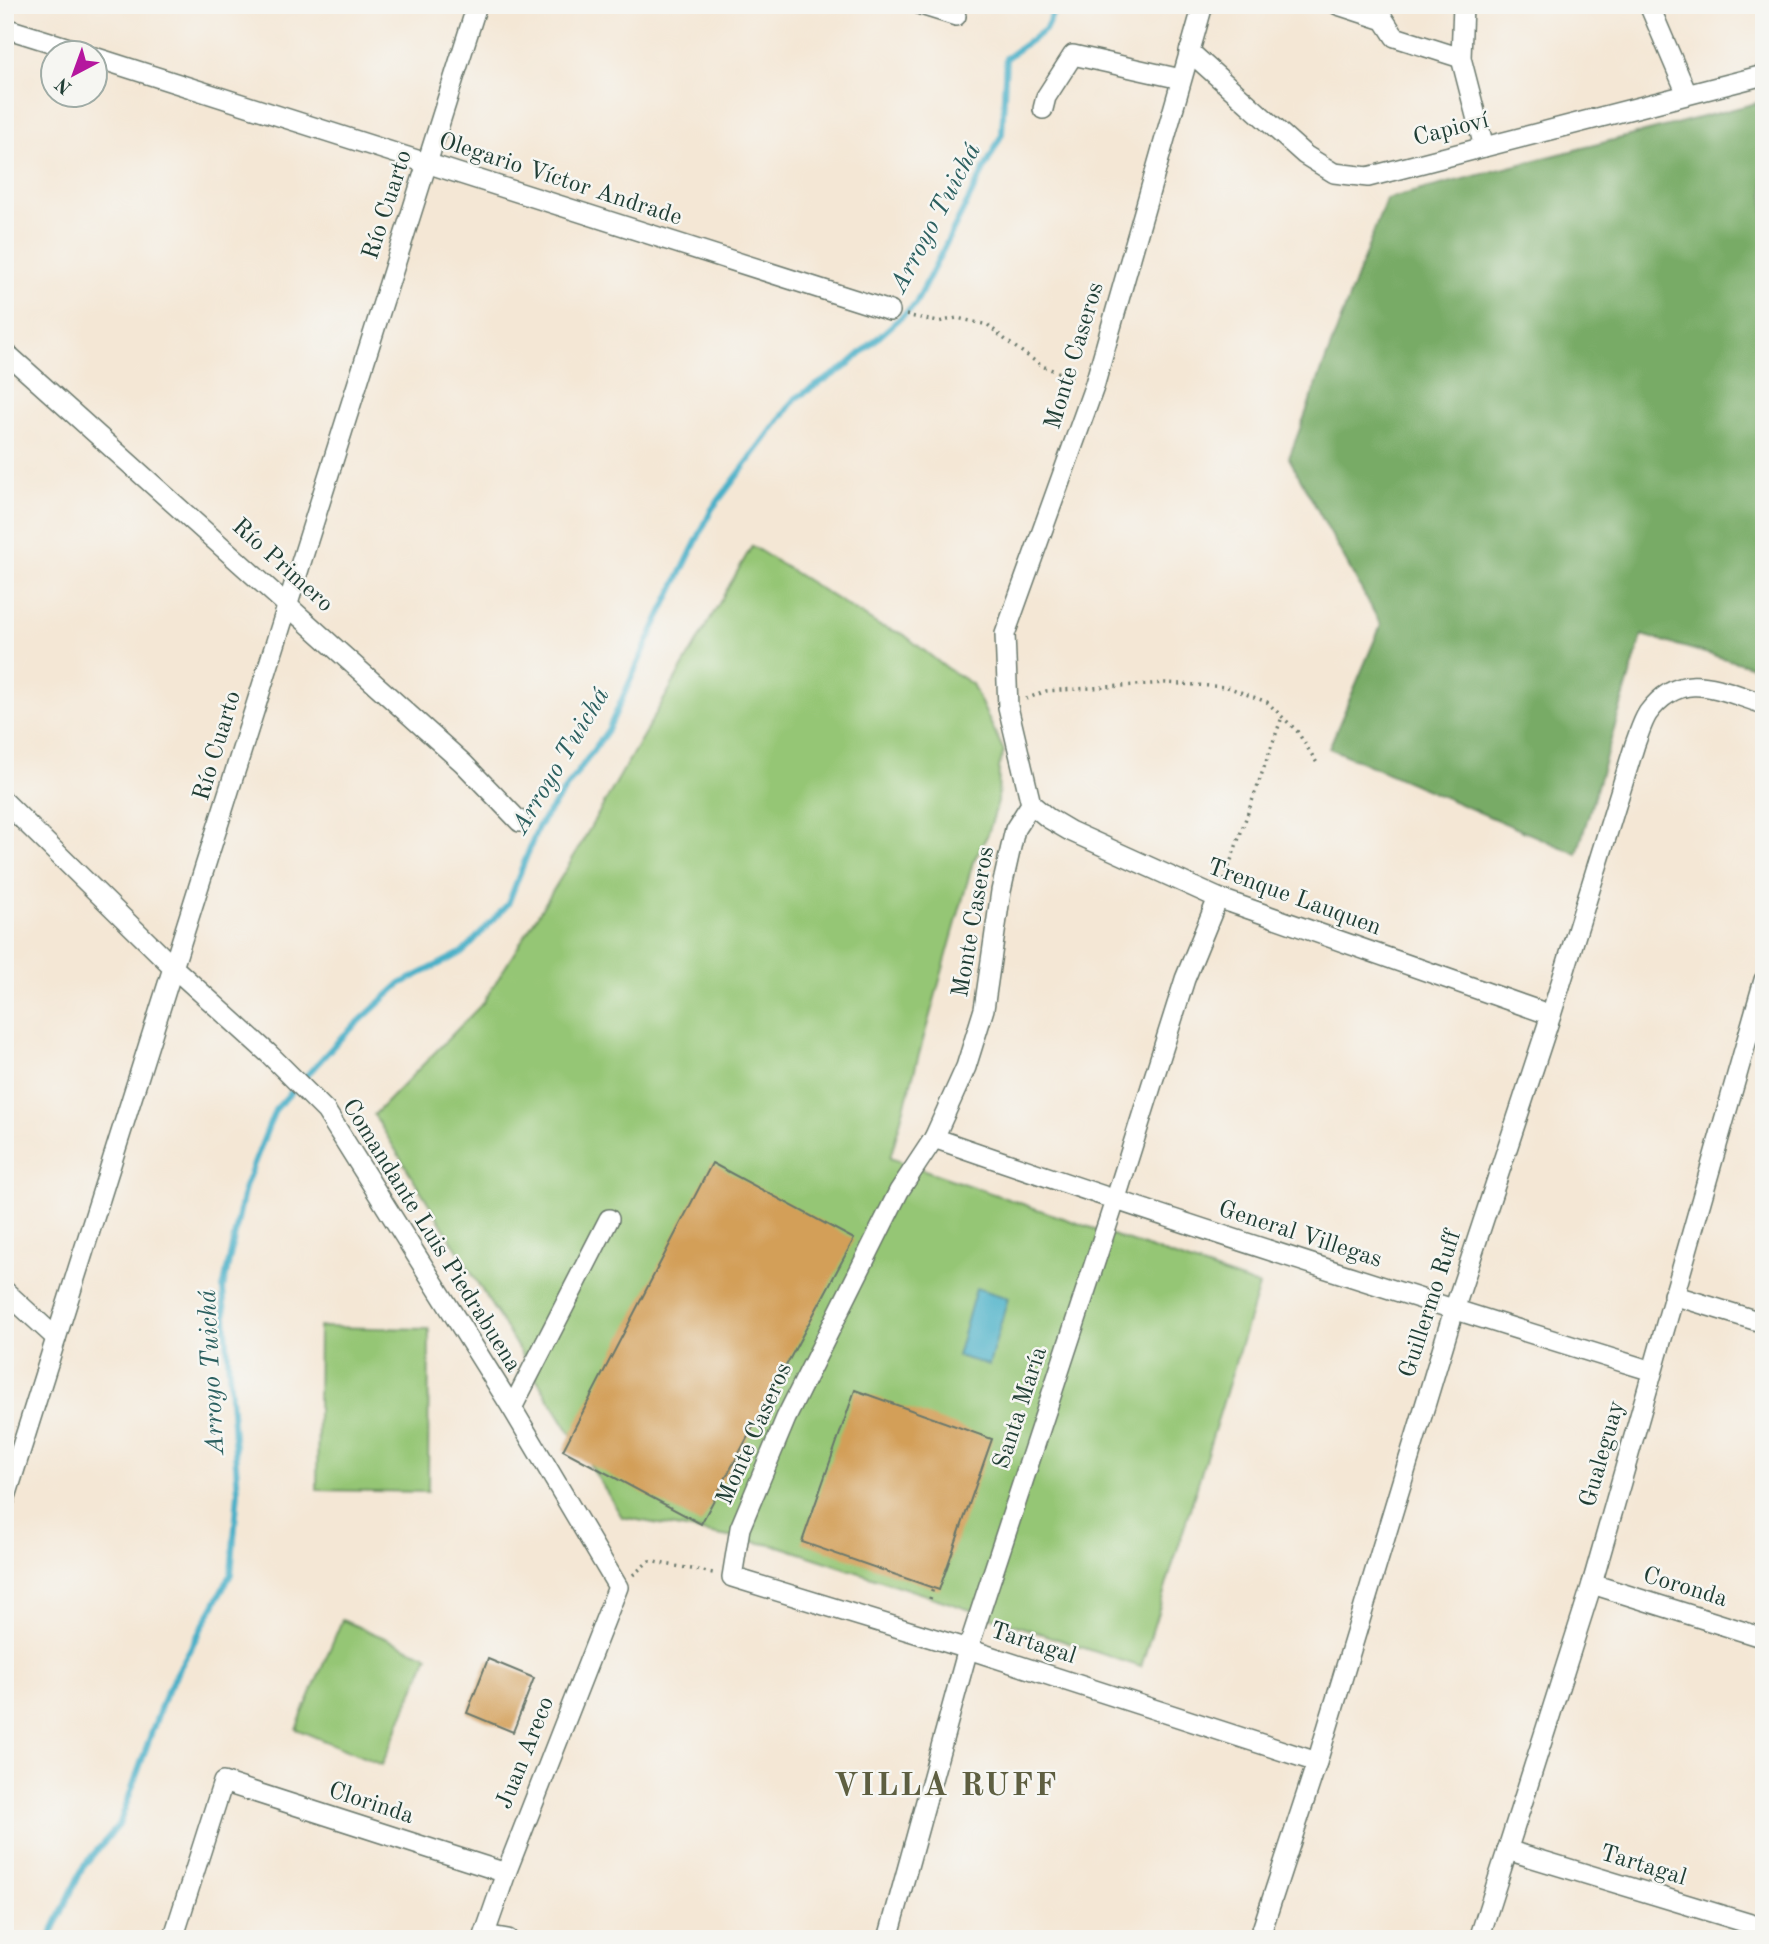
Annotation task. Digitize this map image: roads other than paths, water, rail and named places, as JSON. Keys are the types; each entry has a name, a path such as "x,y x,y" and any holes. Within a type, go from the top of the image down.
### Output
{"street":[{"name":"Río Cuarto","path":"5,1500 477,5"},
{"path":"921,5 956,16"},
{"name":"Monte Caseros","path":"732,1577 740,1528 786,1418 899,1191 934,1138 966,1067 984,1009 1001,891 1012,841 1015,829 1031,804 1008,707 1005,634 1094,387 1203,5"},
{"path":"1338,5 1384,20 1395,37 1461,58"},
{"path":"1463,5 1461,58 1484,147"},
{"path":"1649,5 1687,94"},
{"path":"5,28 38,38"},
{"name":"Capioví","path":"1189,51 1306,155 1334,173 1368,177 1764,75"},
{"path":"1042,109 1046,97 1073,55 1181,79"},
{"name":"Olegario Víctor Andrade","path":"108,61 890,311"},
{"name":"Río Primero","path":"5,352 463,763 520,822"},
{"name":"Guillermo Ruff","path":"1259,1939 1317,1762 1454,1310 1551,1015 1635,744 1647,715 1668,692 1685,685 1705,686 1764,704"},
{"name":"Comandante Luis Piedrabuena","path":"5,802 174,968 270,1054 326,1111 512,1408 618,1587"},
{"name":"Trenque Lauquen","path":"1031,804 1070,831 1218,898 1551,1015"},
{"name":"Santa María","path":"888,1939 968,1648 1185,979 1218,898"},
{"name":"Gualeguay","path":"1479,1939 1592,1584 1673,1295 1760,1008 1764,980"},
{"name":"General Villegas","path":"934,1138 1115,1201 1652,1371"},
{"path":"512,1408 609,1219"},
{"path":"5,1292 57,1338"},
{"path":"1673,1295 1764,1323"},
{"name":"Tartagal","path":"732,1577 968,1648 1317,1762"},
{"name":"Coronda","path":"1592,1584 1764,1638"},
{"name":"Juan Areco","path":"484,1937 506,1872 618,1587"},
{"name":"Clorinda","path":"173,1939 223,1782 506,1872"},
{"name":"Tartagal","path":"1507,1850 1764,1928"},
{"path":"484,1937 508,1939"}],"water":[{"path":"976,1288 1008,1298 989,1365 957,1356"}],"waterway":[{"name":"Arroyo Tuichá","path":"49,1939 84,1865 119,1825 165,1695 231,1574 238,1492 223,1289 245,1187 275,1110 340,1039 400,984 463,952 508,904 538,827 608,730 712,509 796,398 844,368 915,305 1002,134 1006,58 1045,30 1057,5"}],"district":[{"name":"VILLA RUFF","path":"946,1787"}]}
